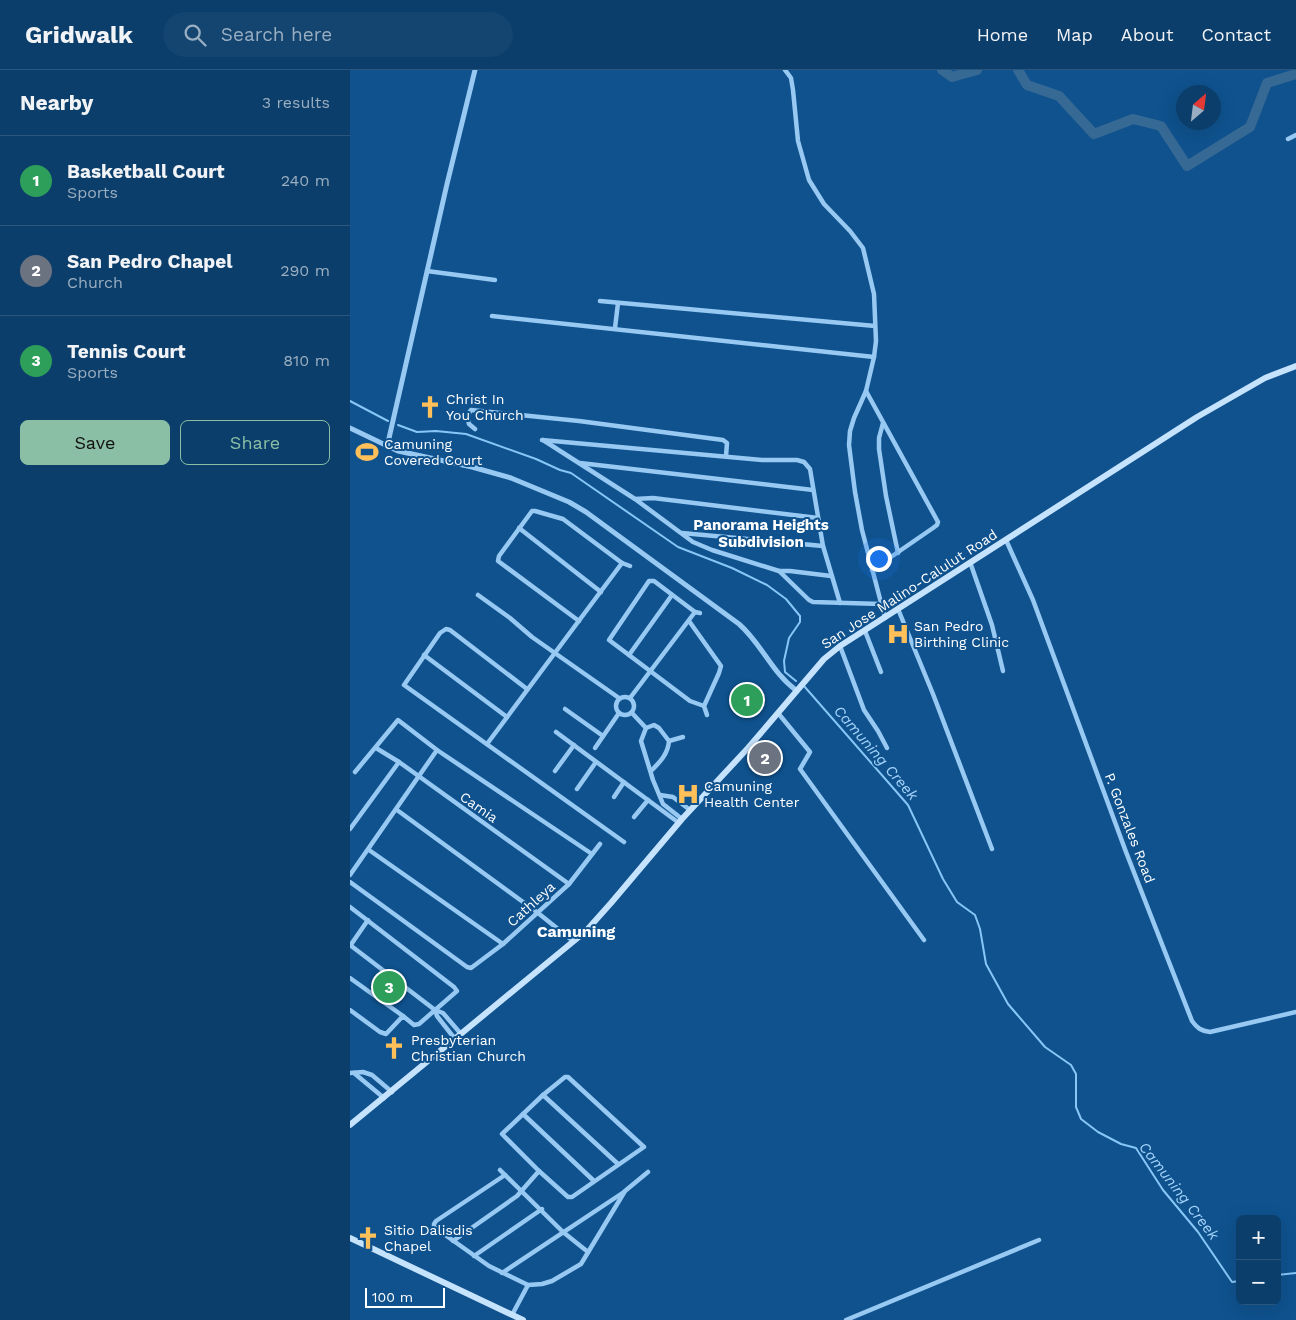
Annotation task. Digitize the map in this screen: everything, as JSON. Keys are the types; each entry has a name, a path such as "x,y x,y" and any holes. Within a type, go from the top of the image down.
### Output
{"main road":[{"name":"San Jose Malino-Calulut Road","path":"350,1125 574,941 601,914 680,821 748,748 824,660 840,646 1197,417 1265,378 1296,366"},
{"path":"350,1238 522,1320"}],"street":[{"path":"386,447 475,70"},
{"path":"785,70 791,78 798,141 809,180 824,204 850,231 863,248 874,294 876,341 874,357 866,391 850,431 849,445 866,553 885,618"},
{"path":"1288,139 1296,136"},
{"path":"427,271 495,280"},
{"path":"600,301 874,326"},
{"path":"615,328 618,303"},
{"path":"492,316 874,357"},
{"path":"866,391 938,522 938,524 872,570"},
{"path":"475,429 468,421 467,416 471,410 579,421 724,440 728,446 726,456"},
{"path":"883,424 879,438 879,449 886,496 898,553"},
{"path":"350,428 386,447 407,454 501,474 569,502 586,512 739,624 748,632 781,678 797,691"},
{"path":"831,576 779,571 712,550 693,542 634,498 542,440 762,460 797,460 804,462 810,469 823,546 840,603"},
{"path":"579,463 813,490"},
{"path":"634,498 653,498 818,518"},
{"path":"579,622 498,561 499,556 533,510 559,517 622,563 630,566"},
{"path":"519,528 601,592"},
{"path":"680,533 823,546"},
{"name":"P. Gonzales Road","path":"1006,540 1033,600 1126,852 1192,1021 1202,1031 1210,1032 1296,1012"},
{"path":"970,562 992,625 1003,671"},
{"path":"487,744 622,563"},
{"path":"779,571 813,602 881,604"},
{"path":"630,698 651,671 688,621 697,612 654,581 649,581 609,638 610,642 651,671 690,701 704,706"},
{"path":"629,655 672,594"},
{"path":"478,595 532,637 619,698"},
{"path":"898,610 992,849"},
{"path":"688,621 721,666 704,706 707,715"},
{"path":"527,689 450,630 443,630 404,685 624,842"},
{"path":"864,631 881,672"},
{"path":"840,646 864,710 887,748"},
{"path":"424,655 507,717"},
{"path":"625,696 630,698 635,705 632,713 624,715 620,713 616,704 619,698 625,696"},
{"path":"565,709 603,736"},
{"path":"596,748 620,713"},
{"path":"632,713 646,728"},
{"path":"778,713 810,752 800,769 924,940"},
{"path":"355,772 398,720 438,750 592,854"},
{"path":"651,771 669,748 669,741 659,728 654,725 646,728 641,741 653,780 663,804 680,821"},
{"path":"556,732 648,800 680,821"},
{"path":"669,741 682,737"},
{"path":"555,771 574,745"},
{"name":"Camia","path":"376,748 399,762 569,884"},
{"path":"350,875 438,750"},
{"path":"350,829 399,762"},
{"path":"577,789 596,762"},
{"path":"614,797 624,782"},
{"path":"660,795 673,797 690,810"},
{"path":"634,817 648,800"},
{"path":"397,810 574,941"},
{"name":"Cathleya","path":"350,882 467,967 473,967 503,944 569,884 600,844"},
{"path":"369,850 503,944"},
{"path":"350,907 456,989 456,993 416,1025 350,978"},
{"path":"368,920 350,946 435,1010 443,1013 458,1036"},
{"path":"350,1010 383,1034 390,1031 403,1016"},
{"path":"435,1010 445,1026 458,1036"},
{"path":"445,1026 450,1021"},
{"path":"352,1073 367,1073 392,1092"},
{"path":"352,1073 384,1098"},
{"path":"568,1076 644,1147 572,1197 568,1197 502,1134 543,1095 564,1077 568,1076"},
{"path":"373,1089 380,1081"},
{"path":"543,1095 618,1164"},
{"path":"523,1114 594,1181"},
{"path":"500,1170 542,1209 563,1232 588,1252"},
{"path":"453,1241 517,1196 539,1171"},
{"path":"502,1273 625,1191 648,1172"},
{"path":"505,1175 434,1224 434,1227 474,1256 502,1273 528,1285 552,1281 581,1264 625,1191"},
{"path":"474,1256 542,1209"},
{"path":"846,1320 1039,1240"},
{"path":"512,1315 528,1285"}],"shaded area":[{"path":"750,687 759,695 744,713 735,704"},
{"path":"382,973 404,990 397,1001 374,984"}],"waterway":[{"path":"942,70 952,77 977,70"},
{"path":"1018,70 1027,85 1059,96 1094,134 1133,119 1161,126 1187,166 1250,127 1267,83 1296,74"},
{"name":"Camuning Creek","path":"350,401 388,421"},
{"name":"Camuning Creek","path":"398,425 417,432 436,431 466,434 571,473 678,547 732,568 767,585 786,599 800,616 800,622 789,638 784,661 785,672 796,681"},
{"name":"Camuning Creek","path":"804,686 908,805 943,879 957,902 975,915 980,929 986,964 1008,1004 1045,1047 1071,1065 1076,1074 1076,1107 1081,1119 1098,1132 1121,1144 1136,1148 1163,1190 1198,1232 1232,1282 1236,1282"},
{"name":"Camuning Creek","path":"1281,1275 1296,1273"}],"place":[{"name":"Christ In You Church","path":"430,407"},
{"name":"Camuning Covered Court","path":"367,452"},
{"name":"San Pedro Birthing Clinic","path":"898,634"},
{"name":"Basketball Court","path":"747,700"},
{"name":"San Pedro Chapel","path":"765,758"},
{"name":"Camuning Health Center","path":"688,794"},
{"name":"Tennis Court","path":"389,987"},
{"name":"Presbyterian Christian Church","path":"394,1048"},
{"name":"Sitio Dalisdis Chapel","path":"368,1238"}],"district":[{"name":"Panorama Heights Subdivision","path":"761,534"},
{"name":"Camuning","path":"576,931"}]}
